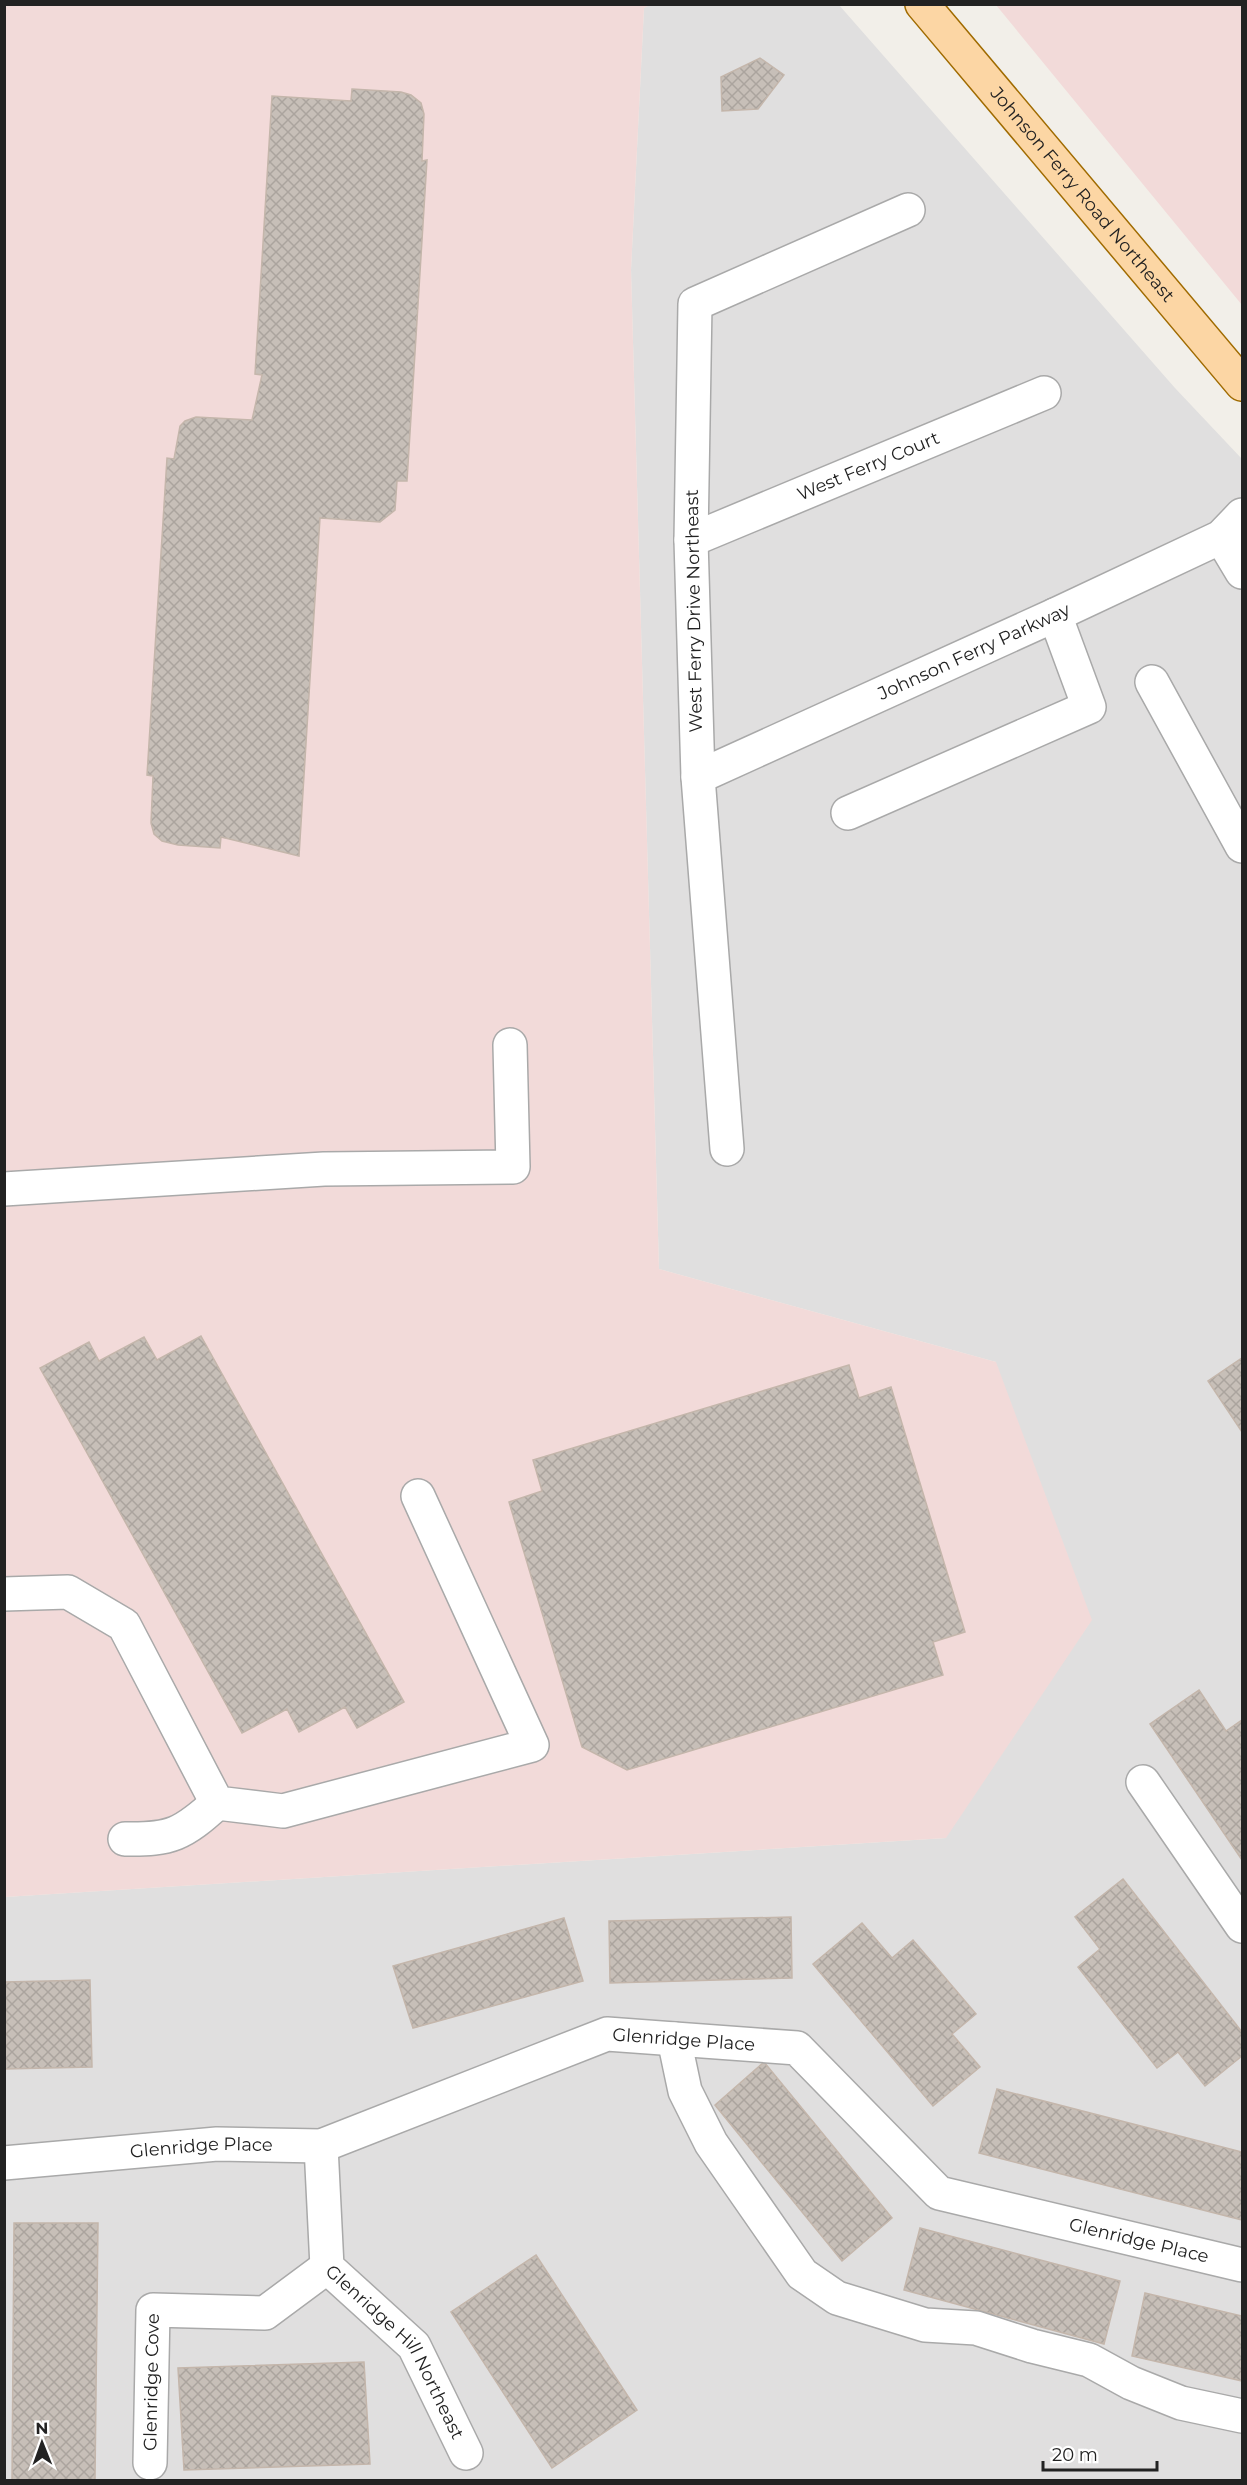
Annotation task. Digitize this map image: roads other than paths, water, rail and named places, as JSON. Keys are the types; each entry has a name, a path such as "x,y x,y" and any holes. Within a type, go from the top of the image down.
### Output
{"main road":[{"name":"Johnson Ferry Road Northeast","path":"922,4 1242,384"}],"street":[{"name":"West Ferry Drive Northeast","path":"727,1149 698,777 691,540 695,304 908,210"},
{"name":"West Ferry Court","path":"691,540 1044,393"},
{"path":"1232,526 1242,572"},
{"name":"Johnson Ferry Parkway","path":"698,777 1055,615 1232,526"},
{"path":"848,813 1089,707 1055,615"},
{"path":"1152,682 1242,846"},
{"path":"4,1189 324,1169 513,1167 510,1045"},
{"path":"125,1839 156,1840 191,1827 217,1803 283,1811 532,1746 418,1496"},
{"path":"4,1594 68,1592 124,1625 217,1803"},
{"path":"1143,1782 1242,1926"},
{"name":"Glenridge Place","path":"4,2163 217,2144 321,2146 607,2034 797,2048 939,2193 1242,2265"},
{"path":"674,2039 685,2091 711,2143 802,2274 837,2298 925,2325 976,2328 1032,2346 1089,2360 1131,2383 1181,2403 1242,2416"},
{"name":"Glenridge Hill Northeast","path":"321,2146 327,2267 414,2346 466,2453"},
{"name":"Glenridge Cove","path":"150,2463 153,2310 265,2313 327,2267"}]}
